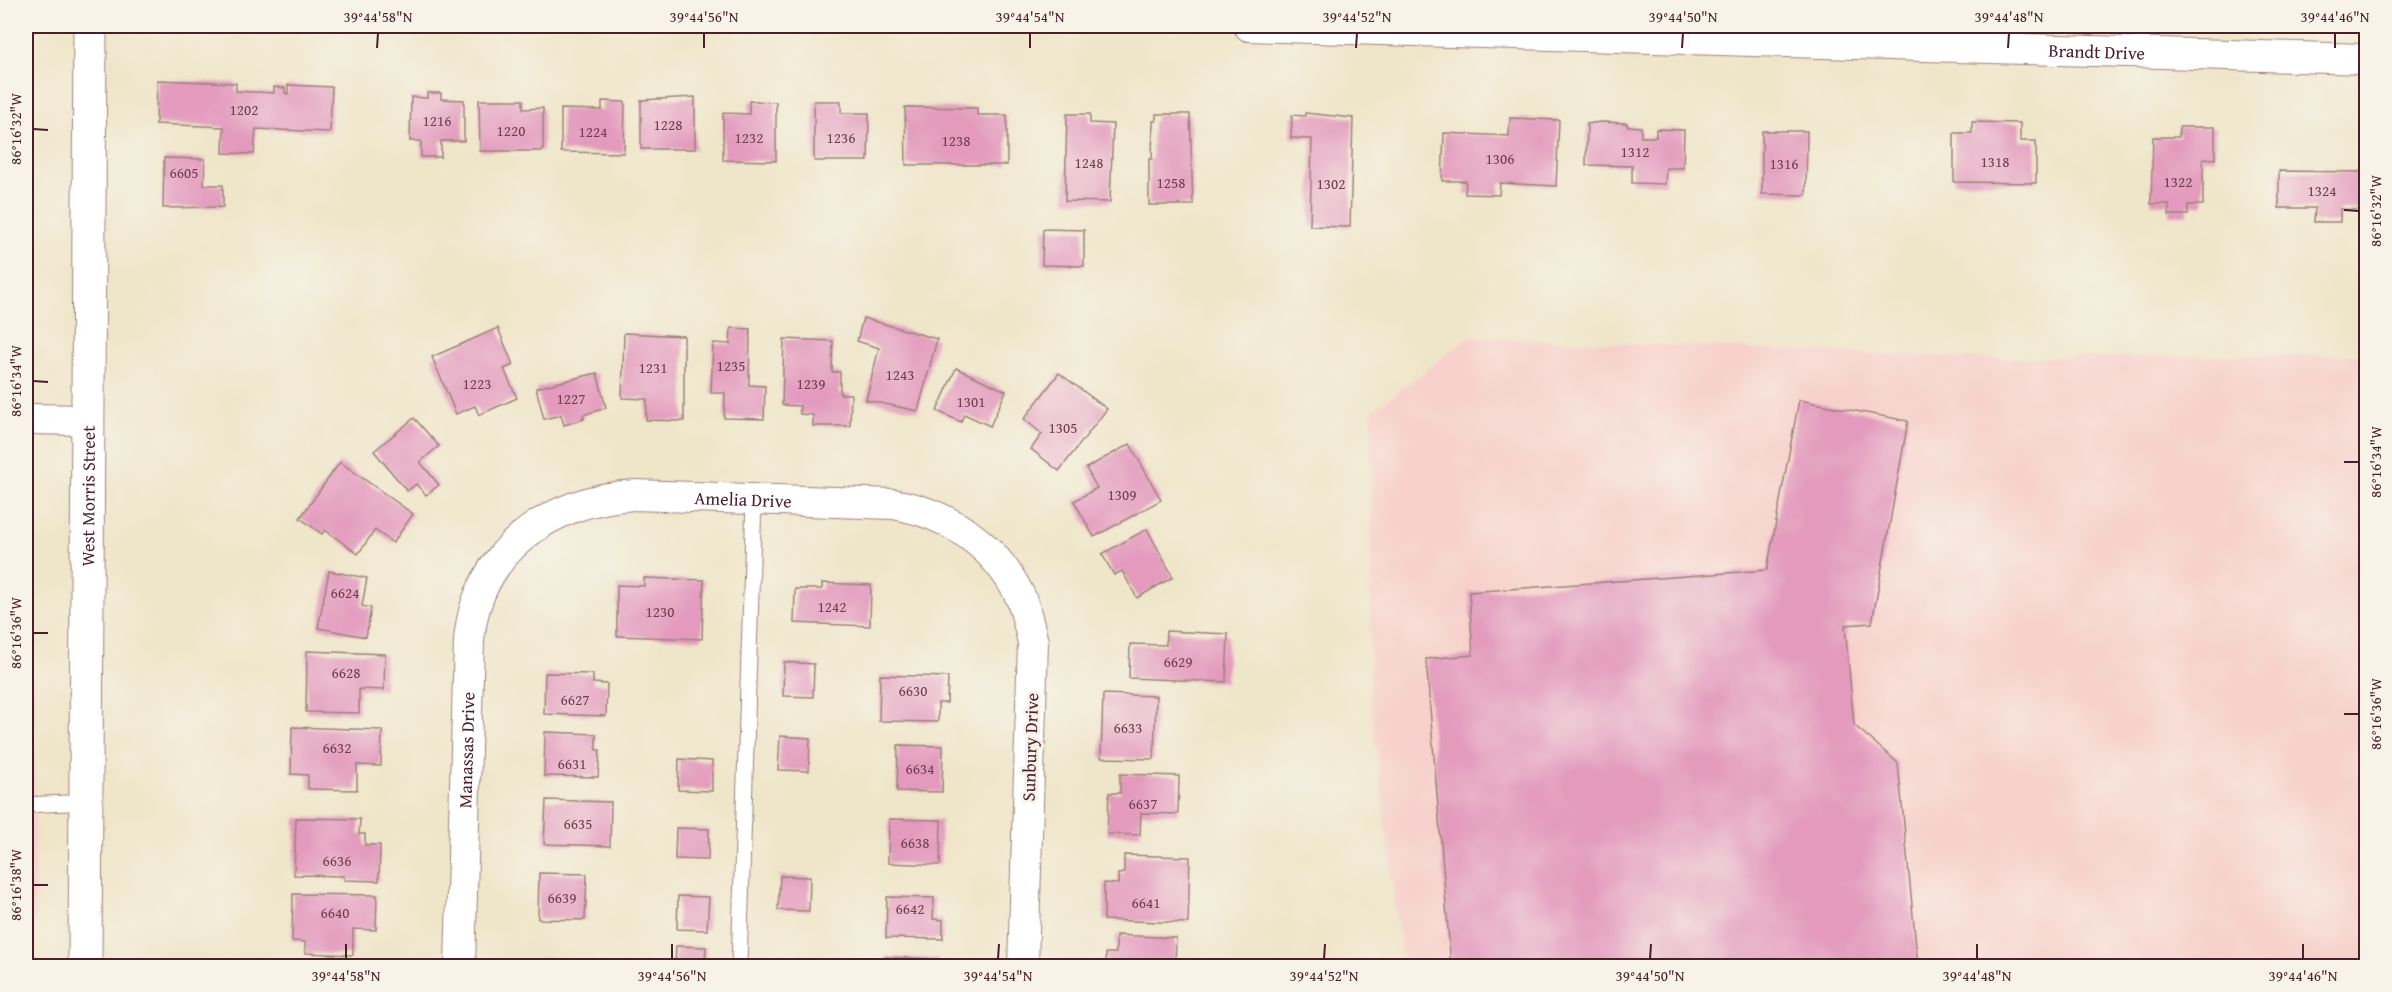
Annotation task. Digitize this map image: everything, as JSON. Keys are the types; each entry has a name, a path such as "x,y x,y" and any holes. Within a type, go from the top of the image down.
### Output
{"street":[{"name":"West Morris Street","path":"85,966 90,26"},
{"name":"Brandt Drive","path":"1249,26 2367,59"},
{"path":"26,419 88,420"},
{"name":"Amelia Drive","path":"513,546 538,523 568,508 600,498 634,495 875,502 909,506 948,522 971,535 979,544"},
{"name":"Sunbury Drive","path":"979,544 984,546 1019,594 1033,642 1023,966"},
{"name":"Manassas Drive","path":"460,966 470,626 476,601 502,557 513,546"}],"lane":[{"path":"739,966 754,499"},
{"path":"26,805 86,802"}],"shaded area":[{"path":"1470,337 1966,358 2366,355 2366,966 1403,966 1370,698 1372,411"},
{"path":"26,677 35,678 35,966 26,966"}],"building":[{"path":"157,80 236,83 236,91 274,93 274,87 285,88 285,93 288,94 288,85 332,87 330,132 256,129 254,154 223,153 224,127 156,124"},
{"path":"427,93 441,93 441,99 464,100 464,141 441,141 441,157 421,157 421,141 410,141 411,97 427,98"},
{"path":"695,97 695,149 641,149 641,100"},
{"path":"479,100 523,100 523,109 543,108 543,151 480,151"},
{"path":"602,101 625,102 624,153 561,152 561,109 602,110"},
{"path":"749,101 776,102 776,161 723,160 723,113 749,114"},
{"path":"814,101 841,101 841,113 869,113 868,161 814,161"},
{"path":"905,107 977,108 977,115 1007,115 1007,165 906,165"},
{"path":"1305,113 1353,118 1350,227 1310,226 1312,139 1291,138 1292,115 1305,116"},
{"path":"1067,114 1090,114 1090,123 1113,124 1110,202 1065,201"},
{"path":"1156,114 1190,114 1193,205 1149,205 1149,159 1152,159 1153,121 1156,121"},
{"path":"1510,118 1559,120 1556,186 1500,183 1499,195 1465,194 1466,181 1442,181 1444,133 1509,136"},
{"path":"1972,122 2020,123 2020,141 2036,141 2036,183 1954,182 1954,133 1972,133"},
{"path":"1627,123 1627,126 1641,127 1641,137 1656,137 1656,129 1684,130 1683,168 1666,168 1665,184 1632,183 1632,166 1586,165 1587,124"},
{"path":"2179,127 2215,127 2215,159 2203,158 2203,205 2188,205 2188,215 2169,215 2169,204 2151,204 2153,137 2179,137"},
{"path":"1762,131 1807,131 1806,195 1762,194"},
{"path":"164,158 205,159 204,185 223,185 223,207 163,208"},
{"path":"2279,171 2365,172 2364,210 2340,209 2340,222 2314,222 2315,208 2279,208"},
{"path":"1043,229 1084,230 1084,266 1042,265"},
{"path":"863,318 937,339 918,411 866,400 879,348 857,341"},
{"path":"498,328 513,365 504,369 517,398 479,415 475,406 456,414 432,357"},
{"path":"731,328 750,329 749,385 765,386 764,419 724,418 725,393 711,393 713,343 730,344"},
{"path":"624,333 684,336 684,421 646,420 647,399 622,398"},
{"path":"784,339 833,341 832,372 840,372 840,394 851,394 850,426 813,426 813,415 800,414 800,406 782,405"},
{"path":"956,368 1006,391 990,426 964,414 961,422 937,411"},
{"path":"597,373 606,408 583,415 584,419 564,425 561,415 544,419 536,388"},
{"path":"1059,373 1107,409 1059,471 1031,449 1042,434 1024,419"},
{"path":"1799,400 1908,421 1872,623 1845,625 1854,725 1898,763 1918,966 1451,966 1426,659 1473,655 1469,592 1767,570"},
{"path":"414,418 439,446 420,462 439,485 426,495 416,484 407,491 374,451"},
{"path":"1130,444 1161,500 1094,537 1074,501 1097,488 1086,468"},
{"path":"340,462 413,514 393,543 375,530 358,554 325,530 322,534 300,518"},
{"path":"1147,529 1173,577 1137,598 1122,571 1114,575 1102,554"},
{"path":"329,571 367,578 362,606 371,608 366,637 318,628"},
{"path":"644,578 704,580 702,639 617,636 617,585 644,586"},
{"path":"822,583 871,585 870,626 794,623 795,589 822,589"},
{"path":"1166,631 1228,634 1226,682 1129,678 1130,644 1166,645"},
{"path":"307,651 385,654 384,690 359,689 359,713 306,712"},
{"path":"784,662 814,664 813,697 783,696"},
{"path":"545,673 593,674 593,683 607,684 606,716 544,714"},
{"path":"880,675 948,677 947,703 938,703 938,722 879,721"},
{"path":"1103,694 1156,696 1154,759 1101,758"},
{"path":"292,727 382,730 381,766 357,765 357,790 308,789 308,775 291,774"},
{"path":"545,732 596,734 596,750 600,750 598,777 544,776"},
{"path":"780,736 810,738 809,771 778,770"},
{"path":"898,745 943,746 942,792 897,791"},
{"path":"679,759 712,761 712,791 678,790"},
{"path":"1120,774 1179,776 1178,814 1141,813 1140,835 1107,834 1109,793 1120,793"},
{"path":"546,800 611,802 610,846 544,844"},
{"path":"296,818 360,819 359,834 365,834 365,845 380,845 379,881 344,880 344,876 294,875"},
{"path":"889,819 941,820 940,865 888,863"},
{"path":"676,828 709,829 708,860 675,859"},
{"path":"1124,855 1190,857 1188,923 1104,920 1104,883 1118,884 1118,874 1124,873"},
{"path":"539,873 587,874 585,920 538,919"},
{"path":"780,876 810,877 809,911 778,910"},
{"path":"293,894 377,895 376,930 353,929 353,955 305,953 305,942 292,941"},
{"path":"678,896 709,897 707,930 677,929"},
{"path":"887,897 934,898 933,919 943,920 943,939 886,938"},
{"path":"1116,935 1176,938 1175,966 1106,966 1106,953 1116,953"},
{"path":"676,946 706,947 705,966 675,966"},
{"path":"885,957 938,959 938,966 885,966"},
{"path":"541,960 583,961 583,966 541,966"}]}
